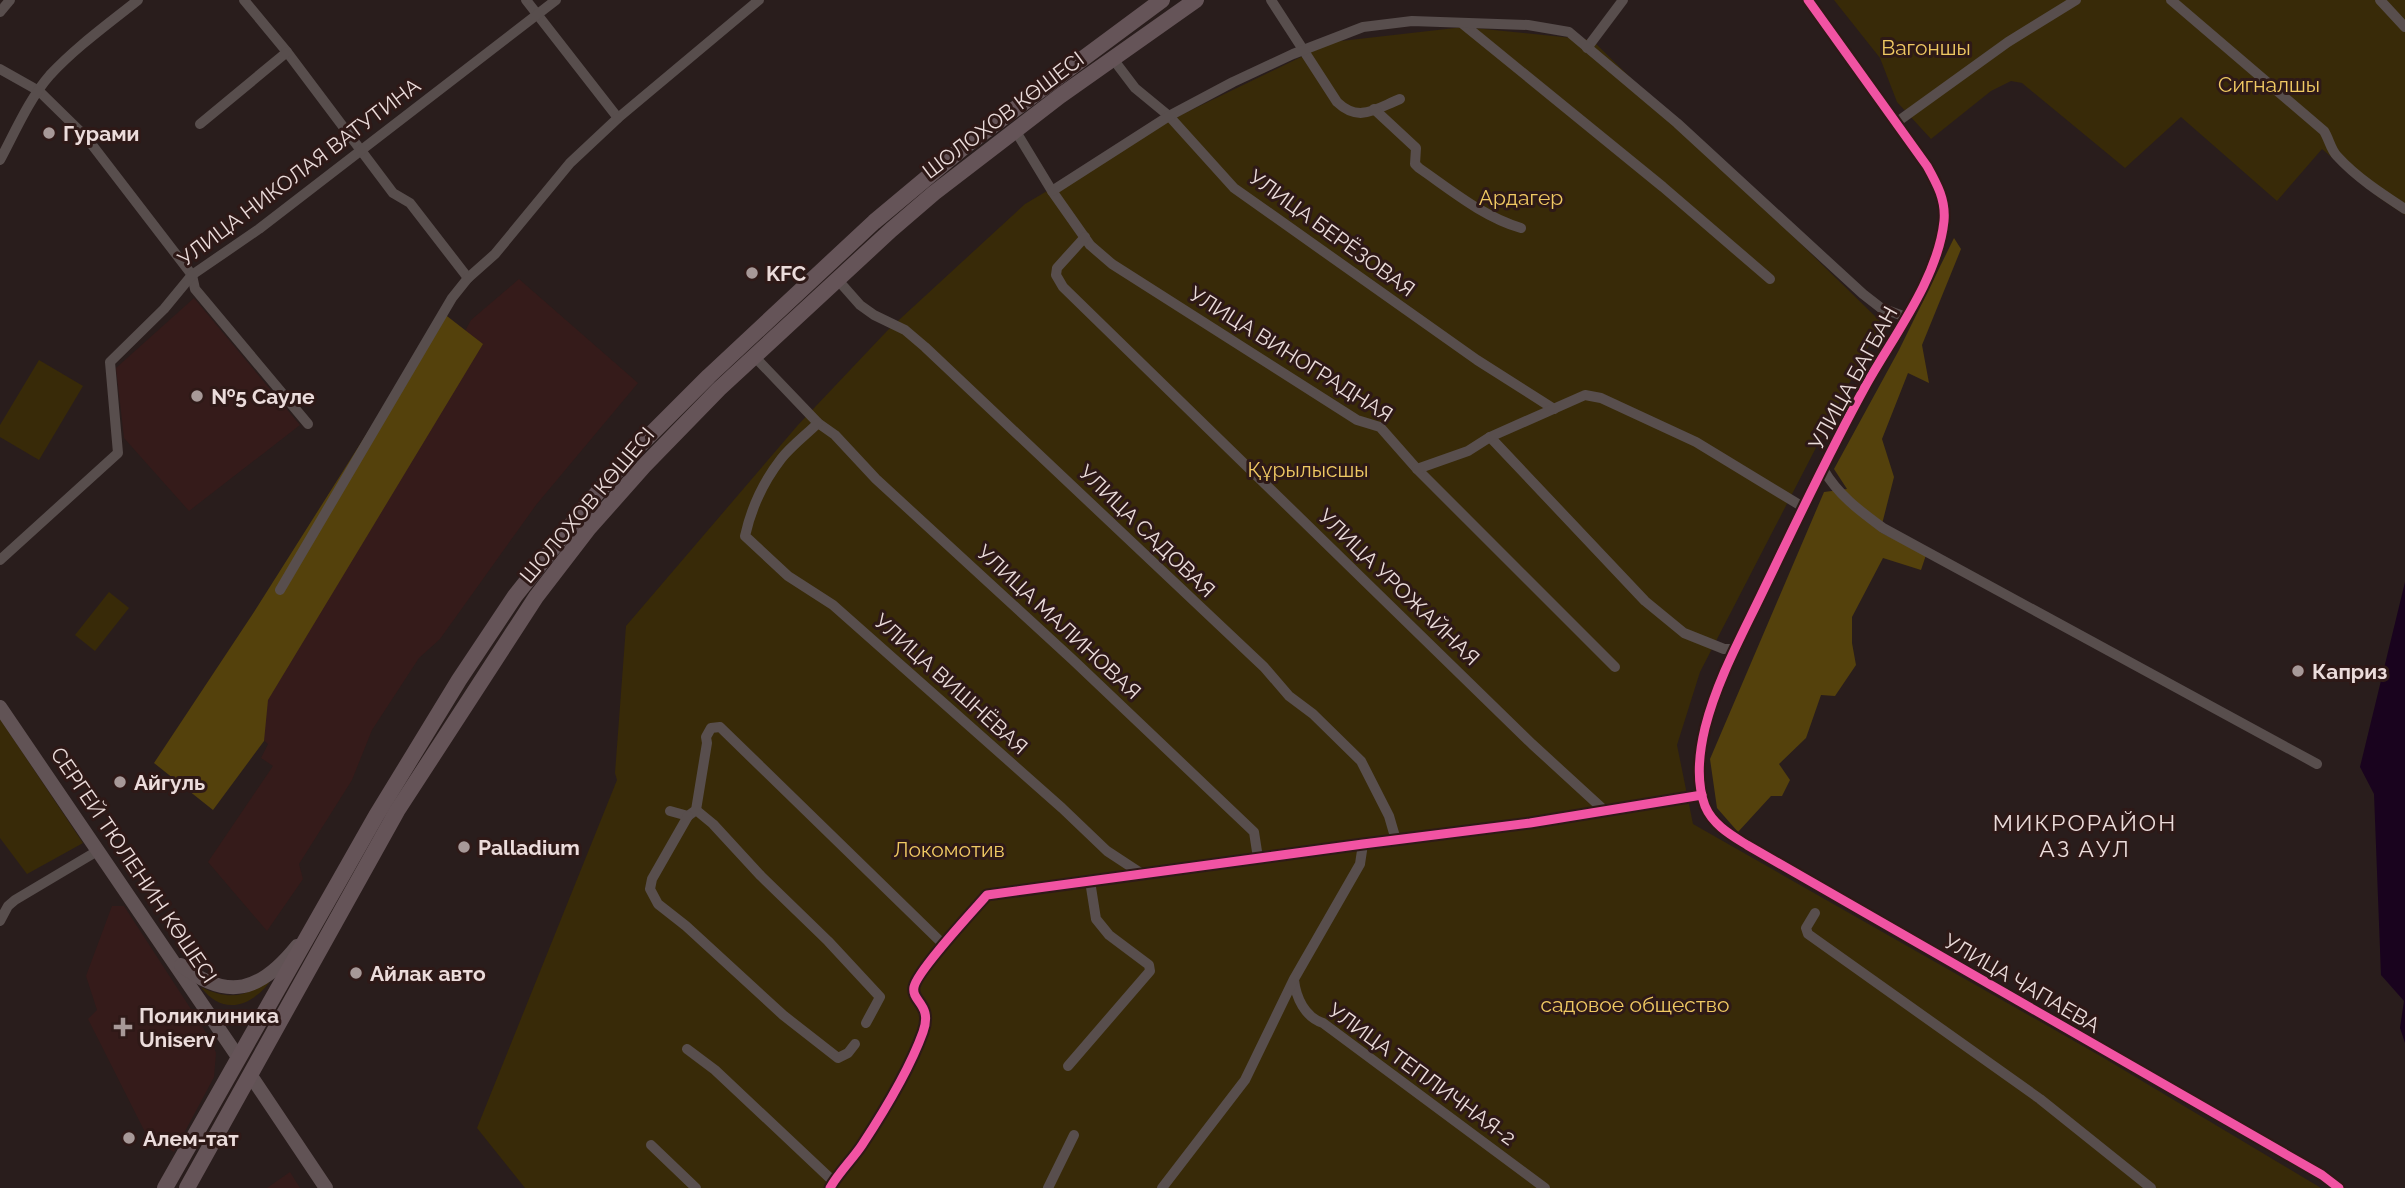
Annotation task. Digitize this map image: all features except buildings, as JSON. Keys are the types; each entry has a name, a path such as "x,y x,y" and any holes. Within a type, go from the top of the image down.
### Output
{"highway":[{"name":"ШОЛОХОВ КӨШЕСІ","path":"165,1188 376,816 459,680 514,596 583,510 640,445 782,307 884,214 965,146 1162,0"},
{"name":"ШОЛОХОВ КӨШЕСІ","path":"187,1188 397,811 537,597 589,528 644,466 754,356 934,193 1015,130 1196,0"},
{"name":"СЕРГЕЙ ТЮЛЕНИН КӨШЕСІ","path":"238,1057 251,1076"}],"main road":[{"name":"СЕРГЕЙ ТЮЛЕНИН КӨШЕСІ","path":"0,707 238,1057"},
{"path":"169,955 202,980 223,987 237,988 251,985 265,976 292,952 309,932"},
{"name":"СЕРГЕЙ ТЮЛЕНИН КӨШЕСІ","path":"251,1076 326,1188"}],"street":[{"path":"0,12 10,0"},
{"path":"0,160 39,91 58,68 138,0"},
{"path":"244,0 287,52 393,193 410,203 468,278"},
{"path":"526,0 618,118"},
{"name":"УЛИЦА НИКОЛАЯ ВАТУТИНА","path":"0,560 118,453 110,362 164,309 192,275 259,229 556,0"},
{"path":"280,590 452,298 468,278 495,254 570,163 618,118 759,0"},
{"path":"1271,0 1337,102 1346,110 1354,114 1364,114 1400,100"},
{"path":"1587,48 1623,0"},
{"name":"УЛИЦА БАГБАН","path":"1702,795 1699,763 1706,728 1736,649 1803,507 1926,279 1938,247 1944,219 1944,204 1927,166 1808,0"},
{"path":"1897,122 2008,41 2076,0"},
{"path":"2171,0 2324,131 2332,143 2334,154 2405,209"},
{"path":"2380,0 2405,27"},
{"path":"1052,191 1169,116 1233,82 1363,27 1412,21 1528,25 1569,32 1677,123 1863,293 1881,308 1906,317"},
{"path":"1462,23 1663,187 1770,279"},
{"path":"200,124 287,52"},
{"name":"УЛИЦА БЕРЁЗОВАЯ","path":"1112,59 1135,88 1169,116 1234,188 1477,360 1554,409"},
{"path":"0,69 39,91 86,137 192,275 195,289 308,424"},
{"path":"1374,109 1416,148 1415,164 1419,168 1482,211 1503,223 1521,228"},
{"name":"УЛИЦА ВИНОГРАДНАЯ","path":"1015,130 1090,246 1112,264 1357,420 1380,427 1417,469 1615,667"},
{"name":"УЛИЦА УРОЖАЙНАЯ","path":"1085,236 1057,268 1056,275 1063,287 1522,734 1604,810"},
{"name":"УЛИЦА САДОВАЯ","path":"837,279 860,305 905,330 925,347 1264,667 1289,696 1313,714 1362,761 1389,816 1396,840"},
{"name":"УЛИЦА МАЛИНОВАЯ","path":"754,356 818,424 835,435 876,479 1094,679 1254,832 1258,858"},
{"path":"1417,469 1468,451 1490,437 1586,395 1601,398 1696,443 1803,507"},
{"name":"УЛИЦА ВИШНЁВАЯ","path":"818,424 782,458 764,486 749,519 745,536 788,576 833,606 1107,851 1142,874"},
{"path":"1490,437 1645,601 1684,633 1724,649 1736,649"},
{"path":"1823,469 1832,484 1856,508 1883,528 2317,764"},
{"path":"855,1044 848,1053 838,1058 783,1015 686,926 658,904 650,889 652,879 692,813 710,727 720,727 944,945"},
{"path":"687,1049 715,1070 832,1185 862,1145 897,1087 923,1031 927,1016 915,995 914,986 944,945 987,895 1530,823 1702,795"},
{"name":"УЛИЦА ЧАПАЕВА","path":"1702,795 1706,809 1726,833 2322,1175 2339,1188"},
{"path":"670,811 692,813 713,824 880,997 866,1023"},
{"path":"1162,1188 1245,1080 1294,979 1360,864 1363,844"},
{"path":"0,921 8,906 15,900 99,850"},
{"path":"1068,1066 1150,971 1149,965 1109,935 1096,919 1090,881"},
{"path":"1815,913 1806,928 1808,934 2040,1099 2151,1188"},
{"name":"УЛИЦА ТЕПЛИЧНАЯ-2","path":"1294,979 1296,996 1313,1019 1323,1023 1545,1188"},
{"path":"1048,1188 1074,1135"},
{"path":"651,1145 696,1188"}],"shaded area":[{"path":"1954,238 1961,249 1922,345 1929,383 1908,373 1882,439 1894,477 1880,532 1926,555 1921,570 1883,558 1852,617 1852,643 1856,665 1835,696 1821,695 1806,738 1779,764 1790,780 1782,796 1771,796 1738,832 1717,808 1710,759 1824,492 1847,489 1834,469 1899,350"},
{"path":"519,279 638,383 536,505 440,639 419,658 372,730 352,780 299,864 303,879 267,931 208,862 273,766 261,758 268,744 260,737 269,692 471,320"},
{"name":"№5 Сауле","path":"194,298 300,425 189,511 124,438 116,368"},
{"path":"443,313 483,344 268,700 264,741 213,810 154,763 254,612"},
{"path":"2405,582 2405,1043 2400,1028 2404,1001 2381,975 2374,794 2360,767"},
{"path":"112,906 124,906 211,1040 216,1053 214,1077 174,1152 147,1136 88,1019 97,1010 86,976"},
{"path":"290,1172 300,1188 267,1188"}],"green space":[{"name":"Сигналшы","path":"1834,0 2405,0 2405,215 2378,197 2322,149 2277,201 2181,117 2125,168 2022,83 2011,81 1991,91 1931,139 1897,102 1880,58"},
{"path":"1464,27 1592,40 1881,322 1700,672 1677,745 1693,824 2102,1057 2321,1188 525,1188 477,1128 617,780 615,773 626,626 798,425 887,331 1025,204 1152,129 1332,42"},
{"path":"39,360 83,386 39,460 0,437 0,425"},
{"path":"109,592 129,608 95,651 75,635"},
{"path":"0,719 83,843 27,874 0,838"},
{"path":"275,974 260,993 241,1004 220,1003 201,987 222,994 240,994 249,992"}],"cycle path":[{"path":"1808,0 1927,166 1942,199 1944,221 1933,265 1923,286 1838,438 1723,675 1710,710 1701,747 1699,777 1708,813 1718,824 1747,845 2322,1175 2339,1188"},
{"path":"830,1188 879,1118 904,1076 917,1047 925,1023 924,1009 914,992 917,979 987,895 1530,823 1702,795"}],"place":[{"name":"Гурами","path":"49,133"},
{"name":"KFC","path":"752,273"},
{"name":"№5 Сауле","path":"197,396"},
{"name":"Каприз","path":"2298,671"},
{"name":"Айгуль","path":"120,782"},
{"name":"Palladium","path":"464,847"},
{"name":"Айлак авто","path":"356,973"},
{"name":"Поликлиника Uniserv","path":"123,1027"},
{"name":"Алем-тат","path":"129,1138"}],"district":[{"name":"МИКРОРАЙОН АЗ АУЛ","path":"2085,835"}],"park label":[{"name":"Вагоншы","path":"1926,47"},
{"name":"Ардагер","path":"1521,197"},
{"name":"Құрылысшы","path":"1308,469"},
{"name":"Локомотив","path":"949,849"},
{"name":"садовое общество","path":"1635,1004"}]}
